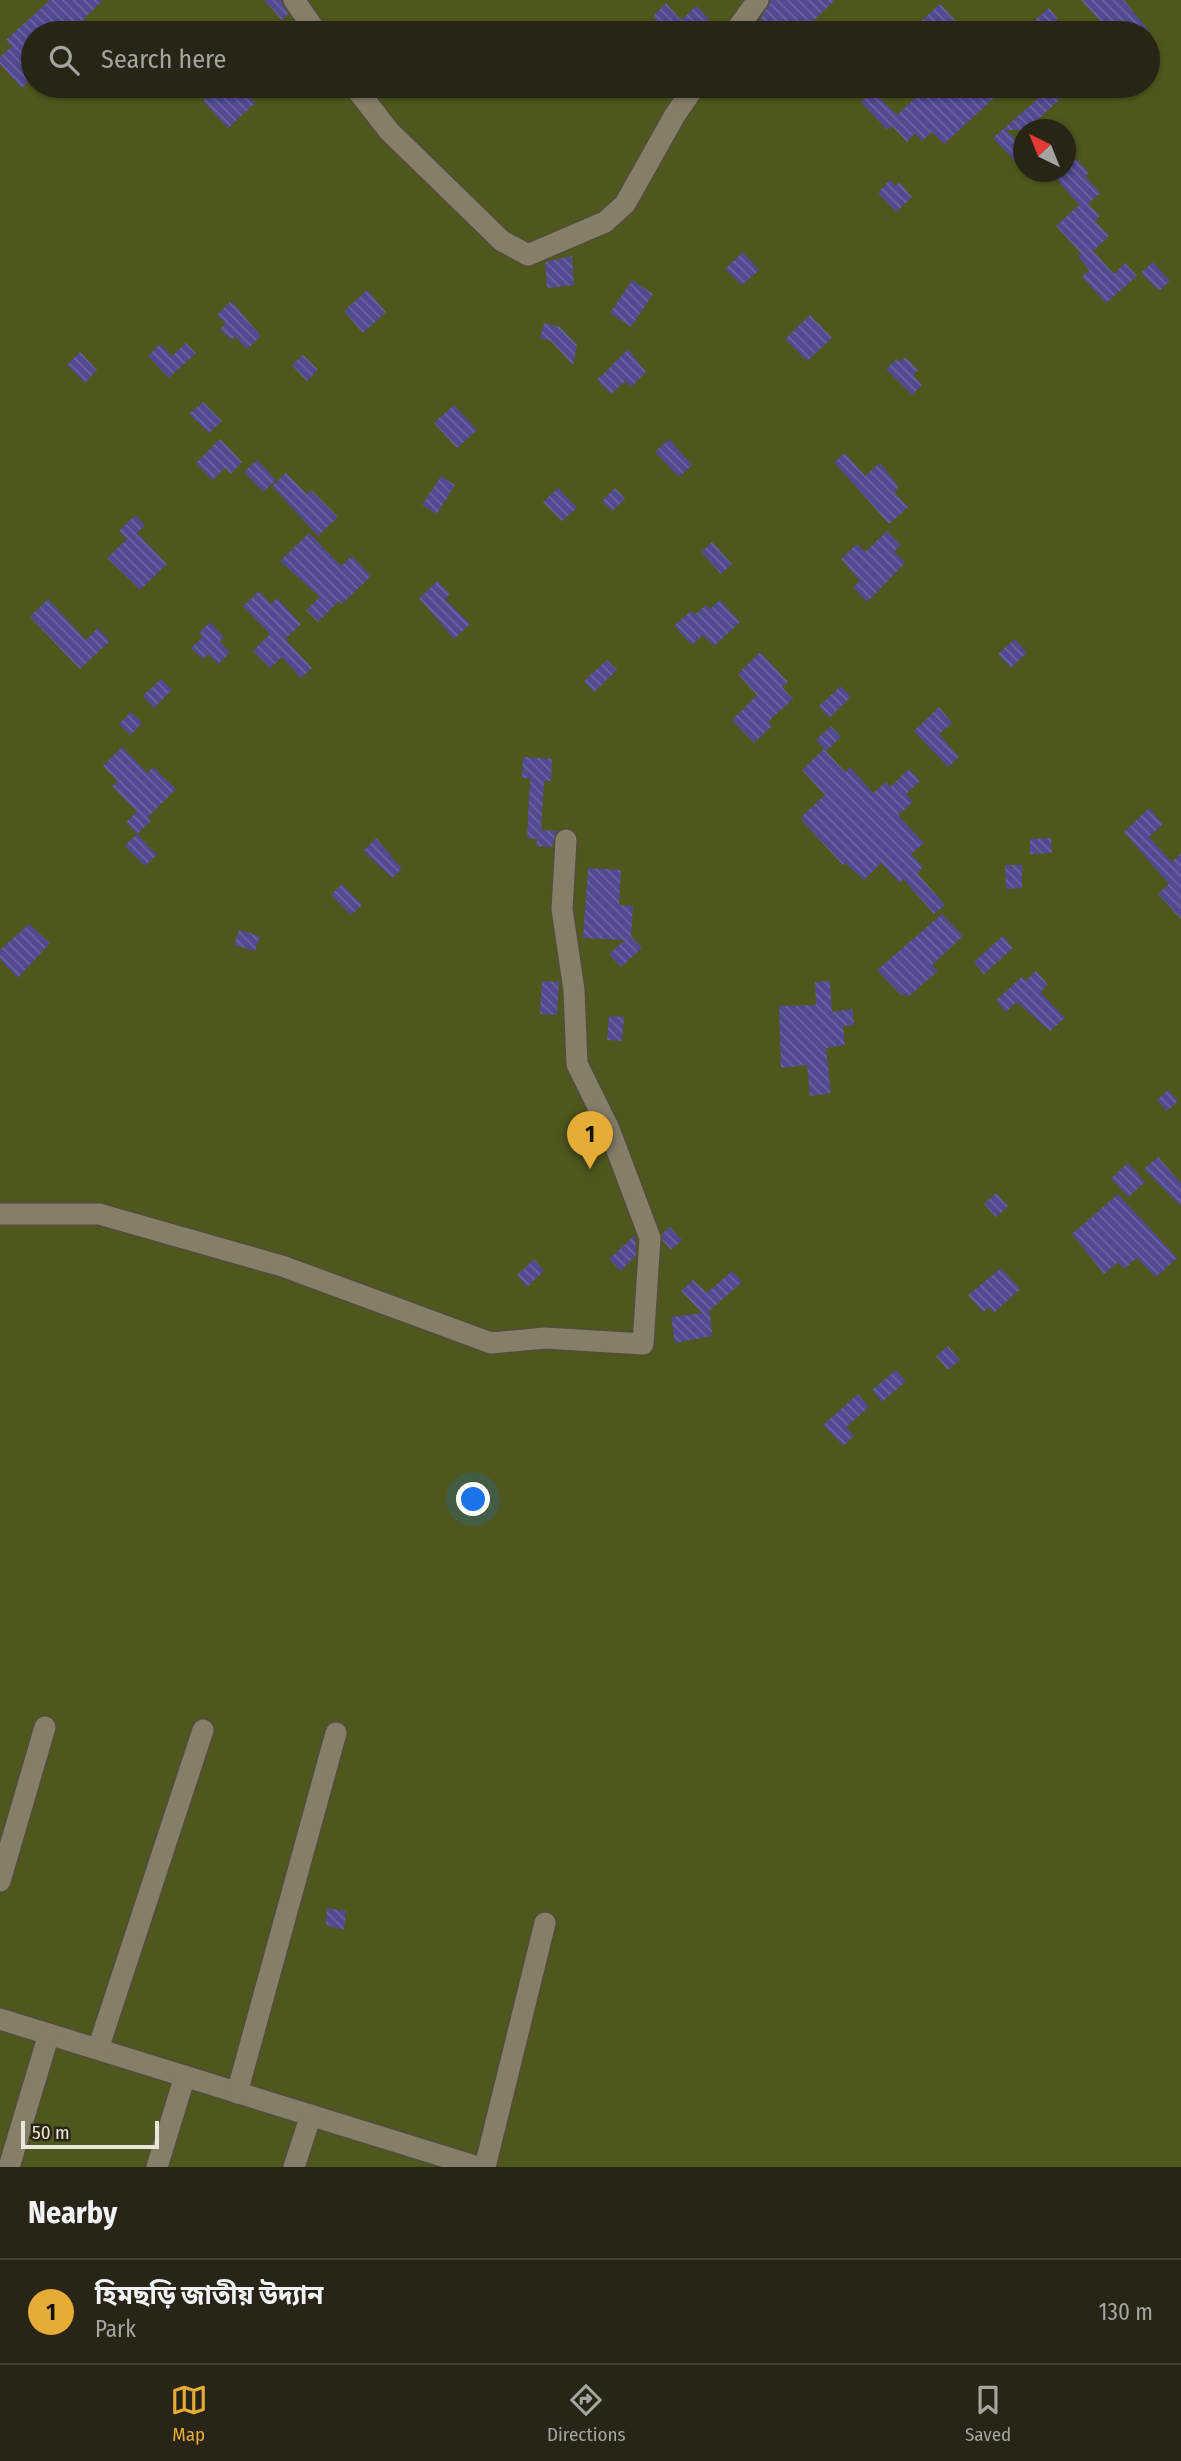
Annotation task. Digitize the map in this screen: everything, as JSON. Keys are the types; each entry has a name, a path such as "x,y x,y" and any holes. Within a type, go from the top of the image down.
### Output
{"street":[{"path":"294,0 309,21"},
{"path":"742,21 758,0"},
{"path":"363,98 388,131 473,214 502,241 528,255 605,222 625,204 687,98"},
{"path":"0,1214 99,1214 282,1266 491,1343 545,1338 642,1344 650,1238 609,1129 577,1063 574,990 562,909 566,840"},
{"path":"0,1881 45,1727"},
{"path":"98,2049 203,1730"},
{"path":"237,2092 336,1733"},
{"path":"485,2167 545,1923"},
{"path":"0,2019 310,2115 448,2163 478,2167"},
{"path":"9,2167 49,2034"},
{"path":"157,2167 185,2076"},
{"path":"295,2167 310,2115"}],"green space":[{"path":"0,0 1181,0 1181,2167 0,2167"}],"building":[{"path":"50,0 103,0 82,21 27,21"},
{"path":"264,0 281,0 288,14 282,20"},
{"path":"771,0 835,0 813,21 760,20"},
{"path":"1081,0 1124,0 1141,21 1101,21"},
{"path":"666,3 681,20 697,6 710,21 657,21 653,16"},
{"path":"940,4 956,21 921,21"},
{"path":"1049,8 1058,19 1056,21 1034,21"},
{"path":"21,26 21,87 0,64 0,57 12,46 6,40"},
{"path":"206,98 250,98 255,103 228,128 203,101"},
{"path":"865,98 880,98 897,115 915,98 994,98 944,144 932,132 922,141 915,133 907,142 892,126 887,130 861,102"},
{"path":"1039,98 1060,99 1038,119 1015,119"},
{"path":"1013,121 1013,130 1006,130 1013,137 1013,159 993,138"},
{"path":"1076,159 1089,173 1085,176 1100,193 1088,204 1100,216 1095,221 1109,236 1093,251 1114,274 1125,263 1137,276 1106,303 1082,277 1089,270 1078,256 1081,253 1056,226 1079,205 1059,182 1076,182"},
{"path":"890,180 896,186 899,182 912,197 896,212 878,193"},
{"path":"743,252 759,270 742,285 725,269"},
{"path":"572,256 574,285 547,288 545,262"},
{"path":"1153,262 1170,281 1159,291 1141,273"},
{"path":"632,280 653,294 631,327 610,313"},
{"path":"367,290 386,312 363,333 344,311"},
{"path":"231,301 261,336 247,349 235,336 231,340 220,329 226,324 217,315"},
{"path":"810,315 832,338 807,361 785,339"},
{"path":"544,323 560,327 577,345 573,365 551,341 540,338"},
{"path":"186,343 196,353 169,378 148,356 160,344 172,356"},
{"path":"628,349 646,372 631,387 625,381 611,394 597,380"},
{"path":"80,352 97,370 85,383 67,365"},
{"path":"303,355 318,370 307,381 292,365"},
{"path":"905,357 918,370 913,375 922,385 912,395 886,369 897,359 900,362"},
{"path":"203,402 222,421 209,433 189,414"},
{"path":"454,405 477,430 457,448 434,423"},
{"path":"220,439 242,462 231,474 225,468 212,480 196,463"},
{"path":"669,439 692,465 679,477 655,452"},
{"path":"845,453 865,476 880,463 899,487 894,492 908,507 889,524 834,462"},
{"path":"257,460 276,480 263,492 244,472"},
{"path":"286,473 307,494 311,490 338,517 318,536 272,486"},
{"path":"441,476 455,485 437,514 422,505"},
{"path":"558,488 577,508 562,521 543,502"},
{"path":"615,488 625,499 612,511 602,501"},
{"path":"135,515 145,525 137,533 167,564 140,590 107,558 127,539 119,531"},
{"path":"887,531 901,545 894,551 905,563 867,602 853,587 860,581 841,559 857,544 865,552"},
{"path":"309,533 341,566 352,556 371,576 342,604 339,601 318,622 306,610 320,597 280,561"},
{"path":"712,542 732,564 721,574 701,552"},
{"path":"437,581 450,594 445,599 470,624 454,639 419,598"},
{"path":"259,591 271,604 277,598 301,624 285,639 312,668 301,678 282,657 270,668 253,651 270,634 243,606"},
{"path":"48,599 86,640 98,628 110,641 80,669 30,617"},
{"path":"720,600 740,622 714,646 703,635 692,645 674,626 691,611 695,615 706,605 710,609"},
{"path":"210,622 224,637 220,641 230,653 218,664 208,654 203,659 191,648 203,637 199,633"},
{"path":"1015,639 1027,653 1011,668 998,654"},
{"path":"760,652 788,682 782,687 793,699 768,722 772,726 754,743 732,720 757,695 738,674"},
{"path":"607,660 617,670 594,692 584,681"},
{"path":"161,679 172,690 154,708 143,696"},
{"path":"841,686 851,697 829,718 819,706"},
{"path":"939,707 952,723 939,734 959,757 948,767 914,731"},
{"path":"131,712 142,723 130,735 119,724"},
{"path":"831,726 841,737 826,751 816,740"},
{"path":"122,747 147,773 153,767 176,789 148,817 151,821 137,834 126,822 137,812 112,786 118,781 103,766"},
{"path":"824,749 845,772 850,767 873,793 886,782 890,787 909,769 920,781 906,794 913,802 898,815 924,843 911,854 923,867 917,873 945,905 934,914 903,879 900,883 881,863 864,880 845,863 843,865 802,821 802,816 825,795 802,770"},
{"path":"523,757 552,759 551,781 544,781 541,830 557,831 552,847 536,846 537,839 527,838 530,778 522,778"},
{"path":"1149,808 1163,824 1149,837 1172,862 1181,853 1181,919 1158,894 1169,884 1124,832"},
{"path":"137,834 157,855 145,866 125,846"},
{"path":"376,838 402,869 392,878 363,851"},
{"path":"1051,838 1052,853 1030,854 1030,839"},
{"path":"1005,865 1022,865 1022,888 1006,889"},
{"path":"588,868 621,870 619,905 633,906 631,936 642,948 621,967 609,954 625,940 583,938"},
{"path":"342,884 362,905 351,915 331,895"},
{"path":"942,914 963,936 932,965 938,971 908,997 905,993 902,996 877,970"},
{"path":"29,924 50,943 18,978 0,959 0,950"},
{"path":"239,930 260,936 255,951 234,945"},
{"path":"1003,936 1013,948 984,974 974,962"},
{"path":"1036,971 1048,985 1040,992 1065,1018 1050,1031 1017,1002 1006,1012 996,1000 1022,977 1025,981"},
{"path":"542,981 559,982 557,1015 540,1014"},
{"path":"830,981 832,1012 852,1009 854,1025 843,1026 845,1045 826,1048 831,1093 810,1096 807,1065 781,1068 779,1006 816,1005 815,982"},
{"path":"609,1016 624,1017 622,1041 607,1040"},
{"path":"1168,1090 1178,1101 1167,1111 1157,1100"},
{"path":"1158,1157 1181,1183 1181,1206 1144,1169"},
{"path":"1128,1163 1145,1182 1128,1197 1111,1178"},
{"path":"996,1193 1008,1206 996,1217 984,1204"},
{"path":"1118,1194 1177,1258 1156,1277 1137,1258 1124,1269 1118,1262 1104,1274 1072,1234"},
{"path":"670,1227 682,1240 671,1250 663,1241 662,1234"},
{"path":"635,1235 636,1255 621,1271 609,1259"},
{"path":"534,1259 544,1271 527,1287 517,1275"},
{"path":"1001,1268 1020,1289 994,1313 989,1307 983,1312 968,1295"},
{"path":"732,1271 742,1282 707,1313 710,1312 712,1336 675,1343 671,1317 702,1313 681,1291 693,1280 707,1293"},
{"path":"948,1346 960,1360 948,1370 936,1356"},
{"path":"896,1370 906,1381 882,1402 872,1390"},
{"path":"858,1394 869,1407 846,1427 854,1436 843,1446 823,1425"},
{"path":"327,1908 346,1911 344,1930 326,1925"}],"place":[{"name":"হিমছড়ি জাতীয় উদ্যান","path":"590,1169"}]}
